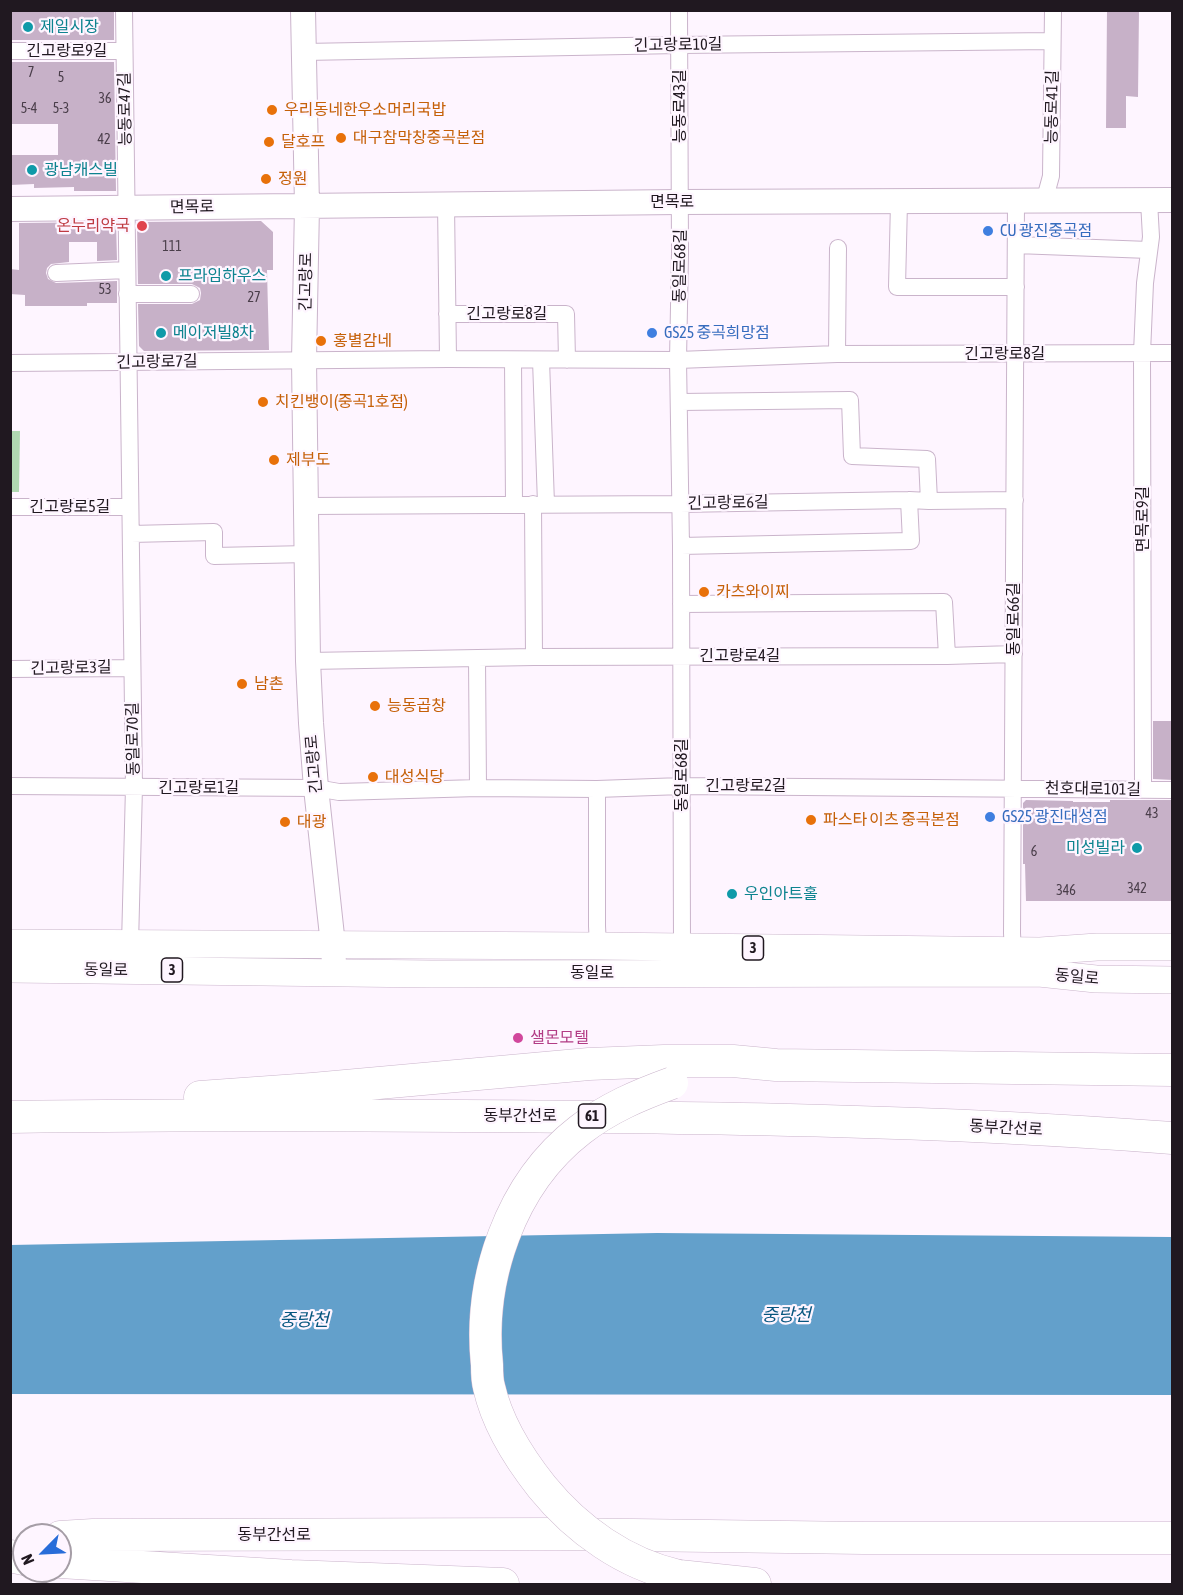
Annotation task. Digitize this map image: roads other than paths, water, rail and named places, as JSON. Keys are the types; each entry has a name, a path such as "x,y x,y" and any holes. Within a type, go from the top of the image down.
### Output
{"highway":[{"path":"56,1116 212,1095 312,1089 589,1064 733,1061 776,1065 1173,1070"},
{"path":"755,1584 680,1576 640,1564 603,1543 565,1513 534,1478 508,1436 498,1413 489,1386 485,1333 486,1305 497,1257 506,1230 518,1206 544,1165 579,1131 615,1107 672,1083 689,1078 776,1065"},
{"name":"동부간선로","path":"10,1116 350,1115 849,1120 1173,1138"},
{"name":"동부간선로","path":"72,1536 556,1534 888,1538 1173,1538"},
{"path":"72,1563 291,1576 503,1584"}],"main road":[{"name":"동일로","path":"10,943 1013,951 1173,946"},
{"path":"431,974 423,967 423,959 446,958 471,946"},
{"name":"동일로","path":"10,969 431,974 1039,973 1096,979 1173,980"}],"street":[{"name":"능동로47길","path":"124,10 126,208"},
{"name":"긴고랑로","path":"303,10 307,206 304,360 308,661 316,788 334,972"},
{"name":"능동로43길","path":"679,10 680,202"},
{"name":"능동로41길","path":"1044,202 1051,176 1053,10"},
{"name":"긴고랑로10길","path":"304,52 1052,41"},
{"name":"긴고랑로9길","path":"10,51 124,51"},
{"name":"면목로","path":"10,209 680,202 1173,200"},
{"name":"면목로9길","path":"1143,789 1142,353 1145,282 1151,237 1149,201"},
{"name":"동일로68길","path":"680,202 678,360 681,504 682,947"},
{"path":"899,202 897,287 1016,287"},
{"name":"동일로66길","path":"1013,951 1016,202"},
{"path":"446,204 447,314"},
{"name":"동일로70길","path":"126,208 134,787 130,944"},
{"path":"1016,245 1149,250"},
{"path":"837,354 838,248"},
{"path":"56,273 126,270"},
{"path":"127,294 191,294"},
{"name":"긴고랑로8길","path":"447,358 447,314 566,314 567,360"},
{"name":"긴고랑로8길","path":"304,360 447,358 678,360 837,354 1173,353"},
{"name":"긴고랑로7길","path":"10,363 304,360"},
{"path":"513,360 514,504"},
{"path":"534,657 540,504 541,360"},
{"path":"680,402 850,400 852,456 927,459 929,501"},
{"path":"681,546 911,541 909,500"},
{"name":"긴고랑로6길","path":"307,506 1015,500"},
{"name":"긴고랑로5길","path":"10,507 130,507"},
{"path":"130,534 214,532 214,556 308,554"},
{"path":"681,604 944,602 947,656"},
{"name":"긴고랑로4길","path":"308,661 1014,654"},
{"path":"477,659 478,788"},
{"name":"긴고랑로3길","path":"10,669 131,668"},
{"name":"긴고랑로1길","path":"10,786 316,788"},
{"name":"긴고랑로2길","path":"316,788 339,792 682,786 1014,788"},
{"name":"천호대로101길","path":"1014,788 1173,790"},
{"name":"동일로","path":"597,789 598,946"}],"water":[{"name":"중랑천","path":"657,1233 1172,1237 1172,1395 11,1394 10,1245"}],"place":[{"name":"제일시장","path":"28,27"},
{"name":"우리동네한우소머리국밥","path":"272,110"},
{"name":"대구참막창중곡본점","path":"341,138"},
{"name":"달호프","path":"269,142"},
{"name":"광남캐스빌","path":"32,170"},
{"name":"정원","path":"266,179"},
{"name":"온누리약국","path":"142,226"},
{"name":"CU 광진중곡점","path":"988,231"},
{"name":"프라임하우스","path":"166,276"},
{"name":"메이저빌8차","path":"161,333"},
{"name":"GS25 중곡희망점","path":"652,333"},
{"name":"홍별감네","path":"321,341"},
{"name":"치킨뱅이(중곡1호점)","path":"263,402"},
{"name":"제부도","path":"274,460"},
{"name":"카츠와이찌","path":"704,592"},
{"name":"남촌","path":"242,684"},
{"name":"능동곱창","path":"375,706"},
{"name":"대성식당","path":"373,777"},
{"name":"GS25 광진대성점","path":"990,817"},
{"name":"파스타 이츠 중곡본점","path":"811,820"},
{"name":"대광","path":"285,822"},
{"name":"미성빌라","path":"1137,848"},
{"name":"우인아트홀","path":"732,894"},
{"name":"샐몬모텔","path":"518,1038"}]}
